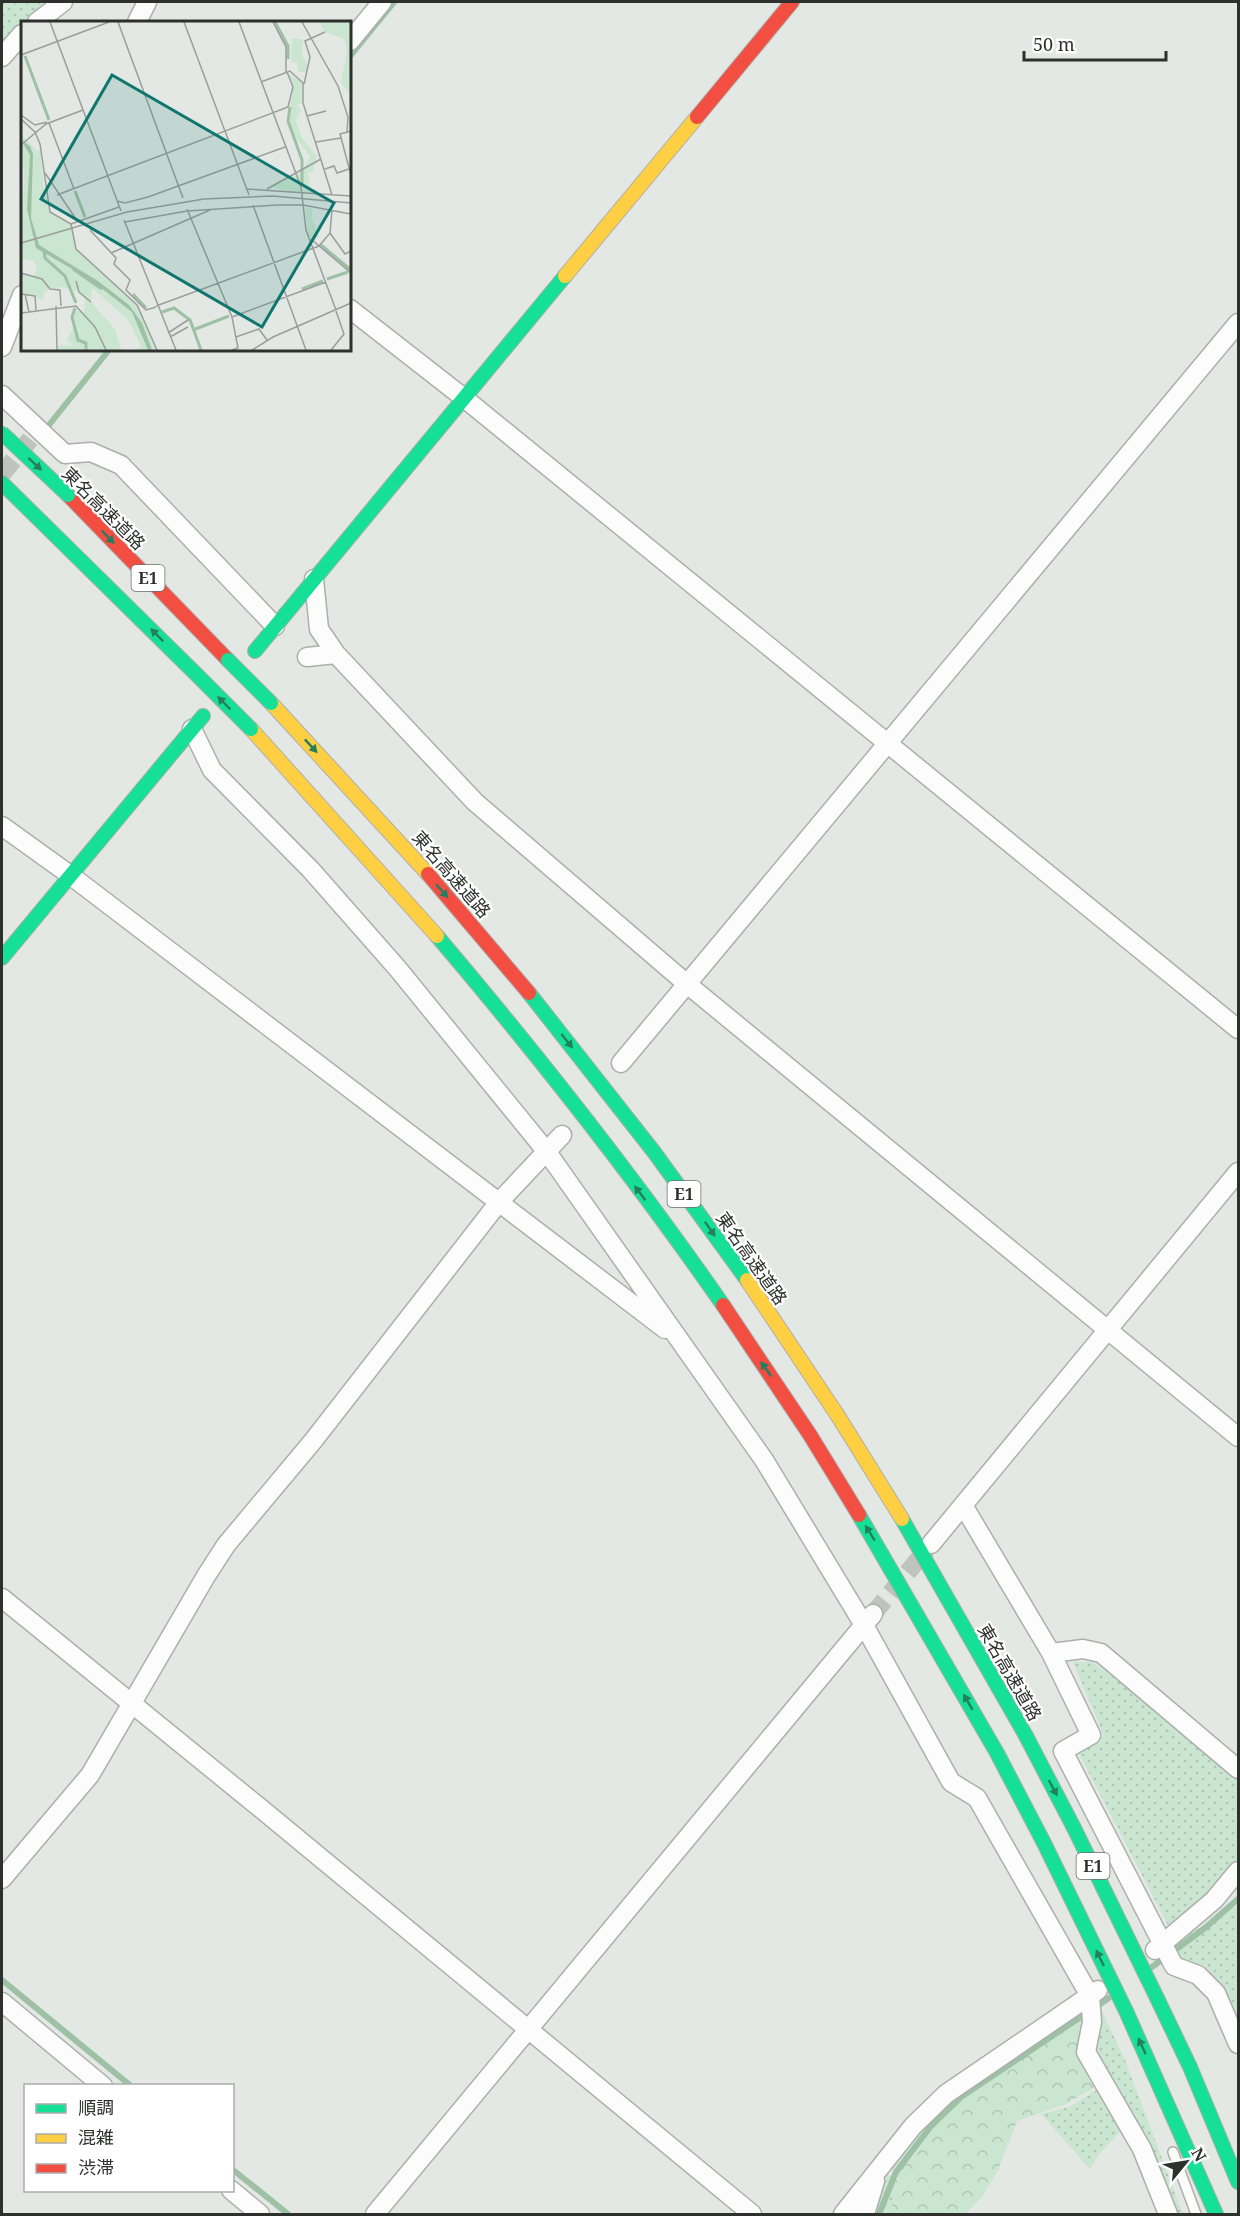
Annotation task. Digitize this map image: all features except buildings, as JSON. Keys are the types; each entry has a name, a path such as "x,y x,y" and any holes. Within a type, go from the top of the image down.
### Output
{"main road":[{"path":"255,651 792,2"},
{"name":"東名高速道路","path":"2,433 68,495 368,806 488,944 592,1071 707,1224 810,1372 904,1523 1026,1736 1074,1828 1190,2067 1239,2182"},
{"name":"E1","path":"2,483 198,676 342,828 465,969 565,1093 680,1245 782,1392 889,1562 997,1753 1126,2011 1216,2214"},
{"path":"2,958 198,723"}],"street":[{"path":"38,21 63,2"},
{"path":"138,21 147,2"},
{"path":"351,40 382,2"},
{"path":"2,57 21,35"},
{"path":"2,347 21,298"},
{"path":"351,310 464,398 1239,1029"},
{"path":"621,1063 1239,322"},
{"path":"2,395 34,434 65,454 91,452 121,465 275,626"},
{"path":"314,579 319,629 336,654 475,802 687,984 1239,1437"},
{"path":"307,657 336,654"},
{"path":"198,723 212,770 311,870 399,969 547,1152 764,1460 868,1620 951,1782 977,1798 1090,1998 1092,2022 1086,2052 1142,2150 1168,2214"},
{"path":"2,826 70,875 678,1339"},
{"path":"2,1879 90,1775 226,1545 313,1441 499,1202 562,1135"},
{"path":"932,1544 1239,1172"},
{"path":"963,1505 1051,1653 1091,1735 1063,1751 1174,1966 1198,1975 1216,1993 1239,2044"},
{"path":"2,1598 752,2214"},
{"path":"375,2214 868,1620"},
{"path":"1051,1653 1083,1649 1101,1653 1239,1769"},
{"path":"843,2214 913,2126 946,2094 1090,1998 1164,1944 1214,1900 1239,1871"},
{"path":"2,2002 102,2084"},
{"path":"866,2214 878,2171"},
{"path":"233,2192 260,2214"}],"lane":[{"path":"1190,2067 1239,2160"},
{"path":"1158,2081 1175,2162 1196,2214"}],"green space":[{"path":"2,2 64,2 40,21 21,21 21,37 2,54"},
{"path":"1073,1662 1093,1662 1165,1716 1238,1780 1238,1889 1170,1929 1079,1754 1104,1736"},
{"path":"1238,1905 1238,2016 1205,1965 1177,1960 1167,1947"},
{"path":"1099,2005 1125,2060 1183,2214 1167,2214 1095,2057"},
{"path":"1082,2011 1098,2085 1066,2104 1017,2121 999,2168 982,2197 965,2214 889,2214 899,2182 896,2172 886,2167 961,2089"},
{"path":"1100,2088 1120,2132 1100,2153 1090,2169 1041,2114 1069,2107"},
{"path":"883,2171 899,2182 889,2214 875,2214"}],"waterway":[{"path":"351,55 394,2"},
{"path":"49,425 108,351"},
{"path":"1152,1967 1205,1928 1238,1899"},
{"path":"2,1980 129,2084"},
{"path":"879,2214 896,2172 931,2126 961,2097 1109,1998"},
{"path":"234,2171 288,2214"}],"tunnel":[{"path":"2,474 32,437"},
{"path":"873,1614 927,1549"}],"traffic: fast":[{"path":"255,651 565,276"},
{"path":"2,433 68,495"},
{"path":"2,483 198,676"},
{"path":"228,660 271,703"},
{"path":"198,676 251,729"},
{"path":"2,958 203,716"},
{"path":"437,936 584,1117 655,1210 723,1305"},
{"path":"529,993 654,1152 747,1280"},
{"path":"859,1515 997,1753"},
{"path":"902,1519 1026,1736"},
{"path":"1026,1736 1157,1998"},
{"path":"997,1753 1126,2011"},
{"path":"1157,1998 1190,2067 1238,2182"},
{"path":"1126,2011 1216,2214"}],"traffic: slow":[{"path":"565,276 697,117"},
{"path":"271,703 428,874"},
{"path":"251,729 437,936"},
{"path":"747,1280 838,1416 902,1519"}],"traffic: jam":[{"path":"697,117 792,2"},
{"path":"68,495 228,660"},
{"path":"428,874 529,993"},
{"path":"723,1305 810,1435 859,1515"}]}
